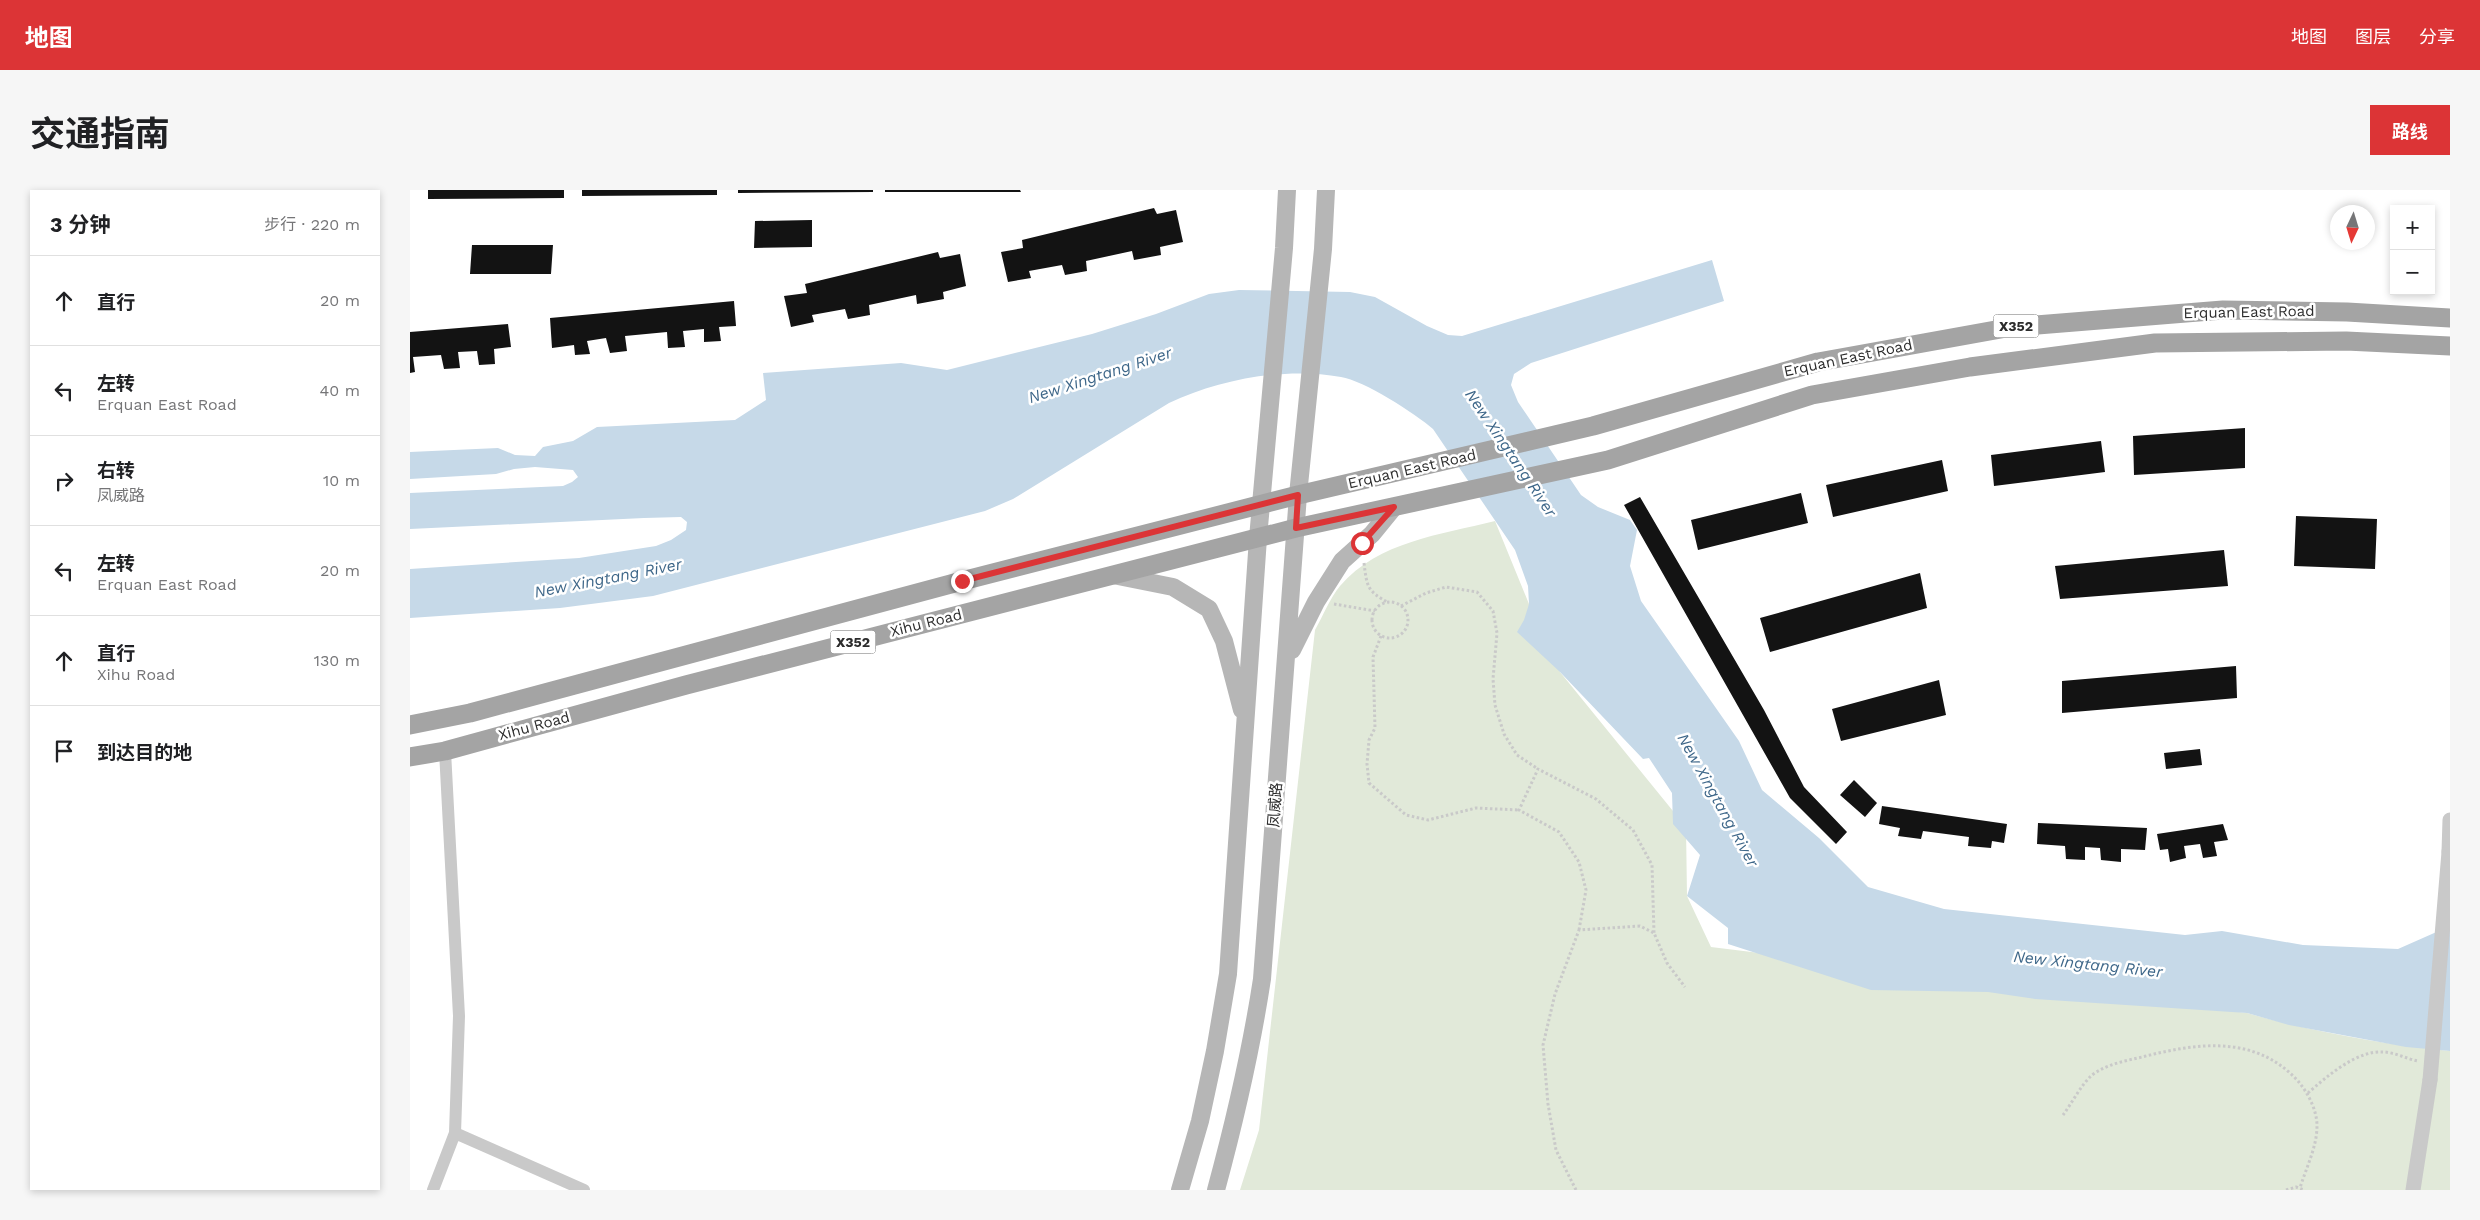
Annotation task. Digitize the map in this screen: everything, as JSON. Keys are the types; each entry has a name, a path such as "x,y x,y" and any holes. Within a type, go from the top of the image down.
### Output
{"main road":[{"path":"1180,1190 1203,1104 1228,974 1258,538 1284,248 1287,190"},
{"name":"凤威路","path":"1216,1190 1237,1112 1252,1043 1262,979 1298,495 1323,249 1326,190"},
{"name":"Erquan East Road","path":"1261,506 1298,495 1371,480 1594,426 1818,362 2012,327 2224,310 2347,312 2450,318"},
{"name":"Erquan East Road","path":"1296,528 1608,460 1812,395 1970,367 2155,343 2346,341 2450,346"},
{"name":"Xihu Road","path":"410,725 470,713 952,584 1261,506"},
{"path":"1286,667 1301,628 1342,561 1362,543 1394,507"},
{"name":"Xihu Road","path":"410,757 444,751 686,685 1296,528"},
{"path":"1113,575 1173,587 1209,609 1224,641 1246,726"}],"street":[{"path":"433,1190 455,1133 459,1016 444,751"},
{"path":"2413,1190 2430,1080 2450,820"},
{"path":"455,1133 584,1190"}],"path":[{"path":"1362,543 1366,586 1374,595 1389,603 1401,606 1426,593 1446,587 1477,592 1493,611 1496,633 1493,679 1495,705 1504,734 1517,755 1538,769 1596,800 1633,830 1652,865 1654,933 1667,963 1685,987"},
{"path":"1316,602 1375,611 1389,603"},
{"path":"1375,611 1374,627 1381,636 1392,638 1406,628 1407,616 1401,606"},
{"path":"1381,636 1373,658 1375,728 1369,740 1367,764 1369,783 1406,815 1428,820 1476,808 1519,810 1559,832 1579,862 1586,890 1580,930 1555,994 1543,1045 1548,1104 1556,1150 1576,1190"},
{"path":"1519,810 1538,769"},
{"path":"1580,930 1640,926 1654,933"},
{"path":"2063,1115 2092,1076 2112,1064 2164,1051 2204,1045 2238,1047 2266,1057 2285,1068 2308,1093 2317,1124 2314,1149 2302,1189 2291,1187 2286,1190"},
{"path":"2308,1093 2332,1072 2357,1058 2383,1052 2425,1063"}],"green space":[{"path":"1495,521 1529,604 1560,672 1686,827 1687,896 1711,947 2247,1013 2348,1037 2450,1051 2450,1190 1240,1190 1259,1130 1315,630 1340,586 1373,559 1392,549 1412,542"}],"water":[{"name":"New Xingtang River","path":"1712,260 1724,301 1531,363 1514,374 1511,385 1518,402 1581,495 1598,507 1630,520 1637,530 1630,566 1641,601 1739,741 1762,790 1819,838 1868,887 1944,909 2185,935 2222,931 2303,945 2398,949 2450,926 2450,1051 2406,1047 2289,1025 2247,1013 2035,999 1988,992 1871,990 1728,944 1728,928 1687,896 1700,855 1673,824 1672,793 1649,758 1643,759 1560,672 1517,632 1524,620 1529,604 1528,586 1515,550 1433,429 1402,407 1351,379 1298,373 1253,377 1210,387 1169,403 1013,499 985,511 653,596 560,608 410,618 410,569 579,558 656,546 671,540 686,530 687,522 681,517 410,529 410,493 563,486 578,477 573,470 535,467 514,469 496,474 410,479 410,452 498,448 515,455 535,456 543,447 573,441 597,427 735,420 766,400 763,373 901,363 947,370 1092,334 1156,314 1209,294 1239,290 1350,292 1375,297 1427,326 1448,335 1462,336"}],"building":[{"path":"428,190 564,190 564,198 428,199"},
{"path":"582,190 717,190 717,195 582,196"},
{"path":"738,190 873,190 873,192 738,193"},
{"path":"885,190 1020,190 1021,192 885,192"},
{"path":"1154,208 1157,214 1176,210 1183,242 1160,247 1161,255 1134,260 1132,251 1086,261 1087,271 1065,275 1062,265 1029,271 1031,278 1008,282 1001,252 1023,248 1022,240"},
{"path":"812,220 812,247 754,248 755,221"},
{"path":"472,245 553,245 551,274 470,274"},
{"path":"938,252 940,258 960,254 966,286 943,292 944,299 917,304 916,295 869,305 870,315 848,319 845,309 812,315 814,322 791,327 784,296 807,293 805,284"},
{"path":"734,301 736,326 719,327 721,341 704,342 704,329 683,331 685,347 668,348 667,332 625,336 627,351 610,353 606,338 587,341 590,354 575,355 574,345 552,348 550,318"},
{"path":"508,324 511,347 494,349 495,364 479,365 477,351 458,352 460,368 444,369 441,355 413,357 415,372 410,373 410,332"},
{"path":"2245,428 2245,468 2134,475 2133,436"},
{"path":"2101,441 2105,472 1994,486 1991,455"},
{"path":"1942,460 1948,491 1833,517 1826,485"},
{"path":"1801,493 1808,523 1698,550 1691,520"},
{"path":"1640,497 1764,710 1804,787 1847,832 1836,844 1790,798 1624,505"},
{"path":"2296,516 2377,519 2375,569 2294,566"},
{"path":"2224,550 2228,586 2060,599 2055,566"},
{"path":"1920,573 1927,608 1770,652 1760,618"},
{"path":"2236,666 2237,698 2062,713 2062,681"},
{"path":"1939,680 1946,715 1841,741 1832,709"},
{"path":"2200,749 2202,765 2166,769 2164,753"},
{"path":"1854,780 1877,803 1865,817 1840,795"},
{"path":"1882,806 2007,824 2004,843 1992,841 1991,848 1968,846 1969,837 1923,831 1921,839 1898,836 1900,828 1879,824"},
{"path":"2038,823 2147,828 2145,850 2121,849 2121,862 2101,860 2100,848 2085,847 2085,860 2066,859 2065,846 2037,844"},
{"path":"2223,824 2228,840 2214,842 2217,856 2203,858 2200,844 2184,846 2186,858 2170,862 2168,849 2160,850 2157,834"}],"route":[{"path":"962,581 1298,495 1296,528 1394,507 1362,543"}]}
